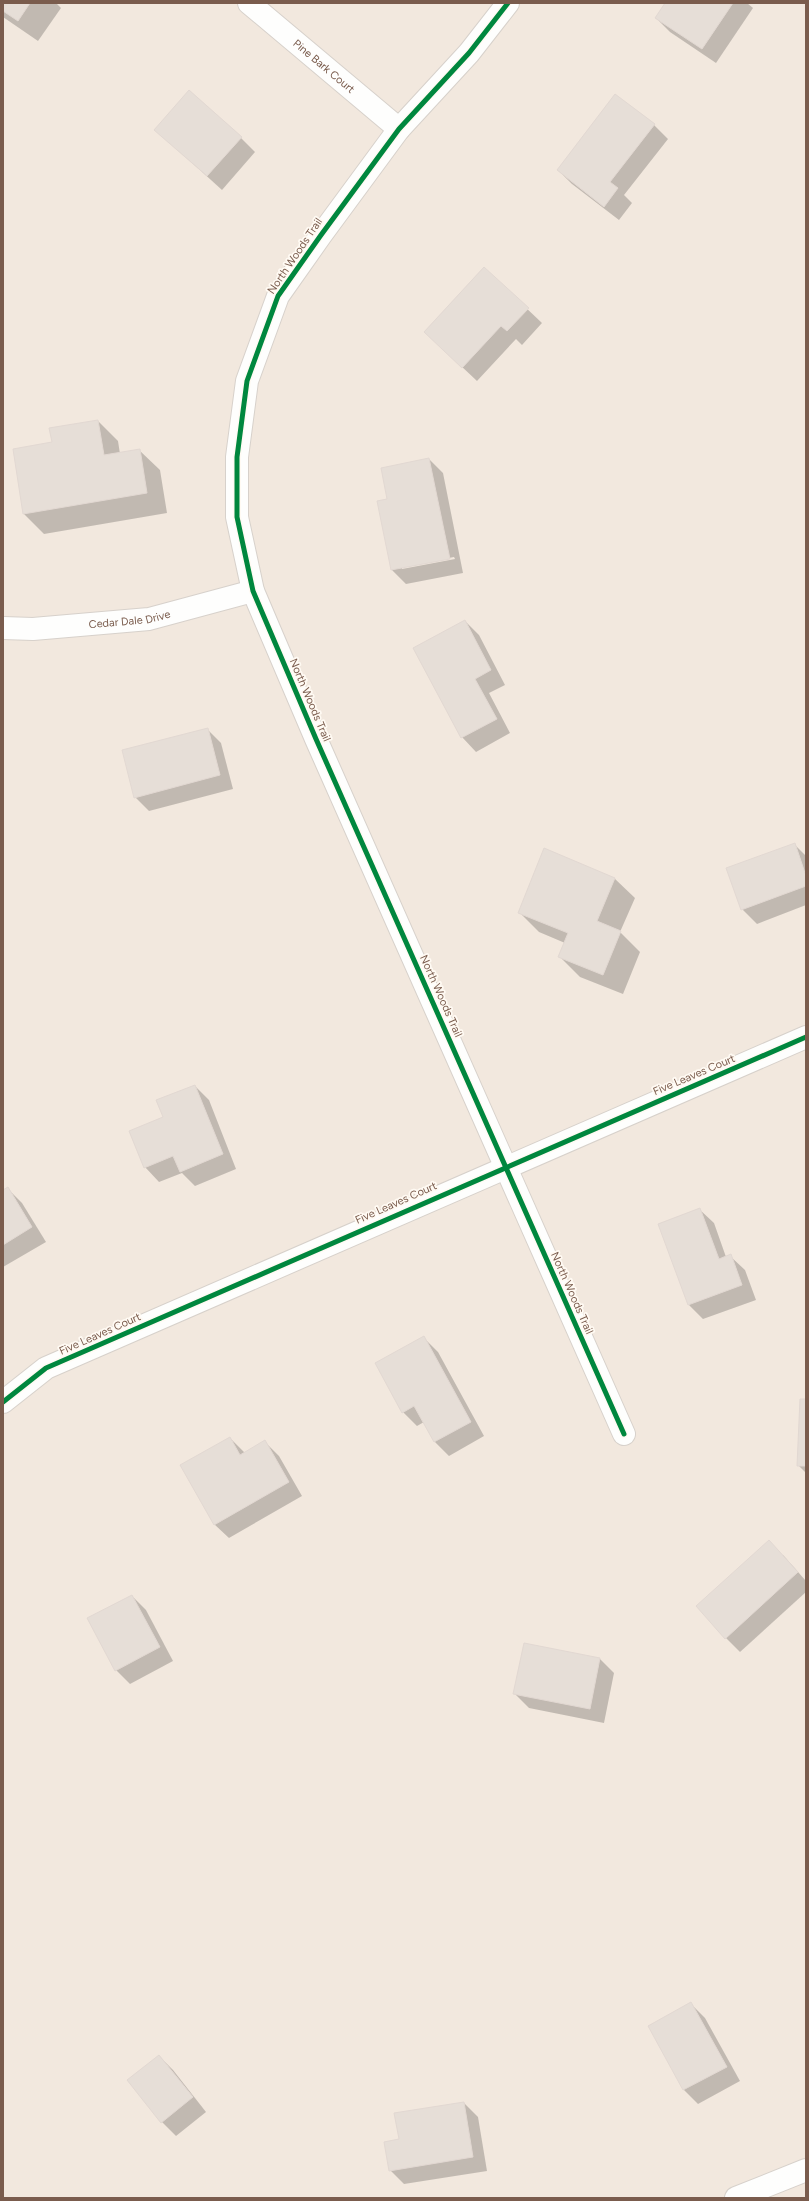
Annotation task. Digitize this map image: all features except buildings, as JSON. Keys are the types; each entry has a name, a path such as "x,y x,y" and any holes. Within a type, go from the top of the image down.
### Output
{"street":[{"name":"Pine Bark Court","path":"249,3 399,129"},
{"name":"North Woods Trail","path":"508,3 469,53 399,129 320,235 278,296 247,381 237,456 237,517 253,591 316,739 624,1434"},
{"name":"Cedar Dale Drive","path":"3,628 33,629 148,619 253,591"},
{"name":"Five Leaves Court","path":"3,1402 46,1368 806,1037"},
{"path":"736,2198 806,2170"}],"shaded area":[{"path":"3,3 806,3 806,2198 3,2198"}],"cycle path":[{"path":"508,3 469,53 399,129 278,296 247,381 237,457 237,517 253,591 316,739 624,1434"},
{"path":"3,1402 46,1368 806,1037"}]}
